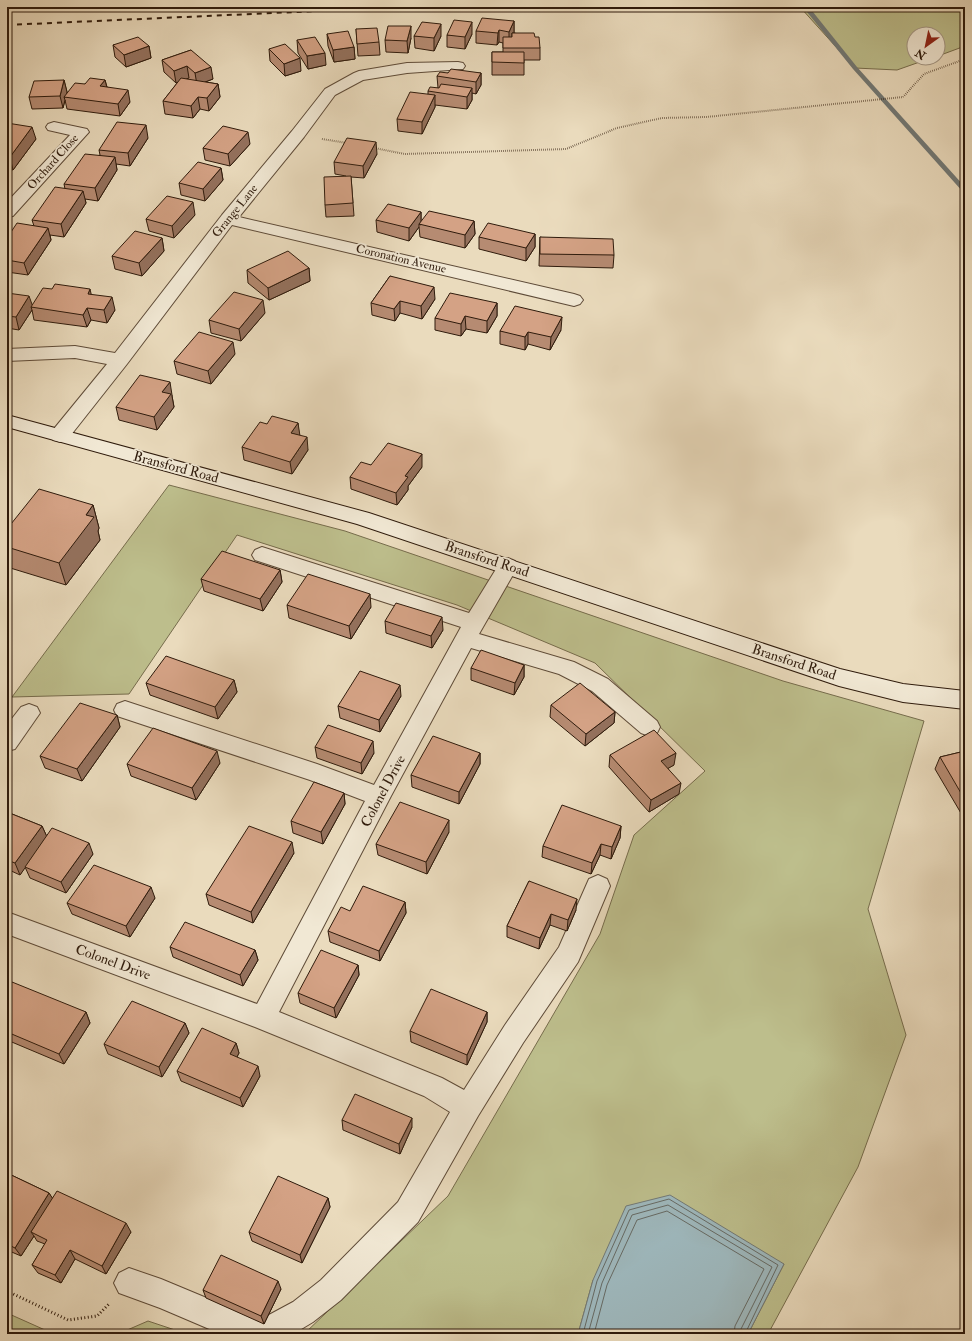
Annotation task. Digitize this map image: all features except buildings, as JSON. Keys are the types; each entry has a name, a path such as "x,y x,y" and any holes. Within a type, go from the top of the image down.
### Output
{"street":[{"name":"Grange Lane","path":"60,435 120,360 228,219 298,134 330,92 359,76 405,74 458,66"},
{"name":"Orchard Close","path":"7,212 80,132 54,127"},
{"name":"Coronation Avenue","path":"228,219 574,300"},
{"path":"7,355 75,352 120,360"},
{"name":"Bransford Road","path":"7,421 258,488 362,518 839,677 903,693 965,700"},
{"path":"262,555 470,631 566,668 600,685 649,727"},
{"name":"Colonel Drive","path":"263,1018 380,797 470,631 508,566"},
{"path":"125,710 317,773 380,797"},
{"path":"7,742 29,713"},
{"path":"129,1283 161,1294 245,1329 270,1331 303,1312 331,1290 408,1212 422,1190 468,1107 514,1034 569,954 598,886"},
{"name":"Colonel Drive","path":"7,923 263,1018 433,1087 468,1107"}],"path":[{"path":"367,147 405,154 566,149 617,128 662,118 706,117 903,97 924,74 965,59"},
{"path":"298,134 352,144"},
{"path":"7,1291 68,1320 97,1316 129,1283"}],"green space":[{"path":"800,7 965,7 965,46 946,53 946,26 906,26 906,66 908,66 897,70 855,68"},
{"path":"169,485 345,531 783,681 924,721 868,909 906,1035 858,1167 768,1334 748,1334 784,1264 593,1280 578,1334 304,1334 448,1196 600,934 634,835 705,771 595,663 457,605 237,535 129,694 12,697"},
{"path":"7,1313 54,1334 7,1334"},
{"path":"148,1321 187,1334 118,1334"}],"water":[{"path":"670,1195 784,1264 748,1334 578,1334 593,1280 626,1206"}],"waterway":[{"path":"806,7 855,68 965,191"}],"railway":[{"path":"7,25 406,7"}]}
